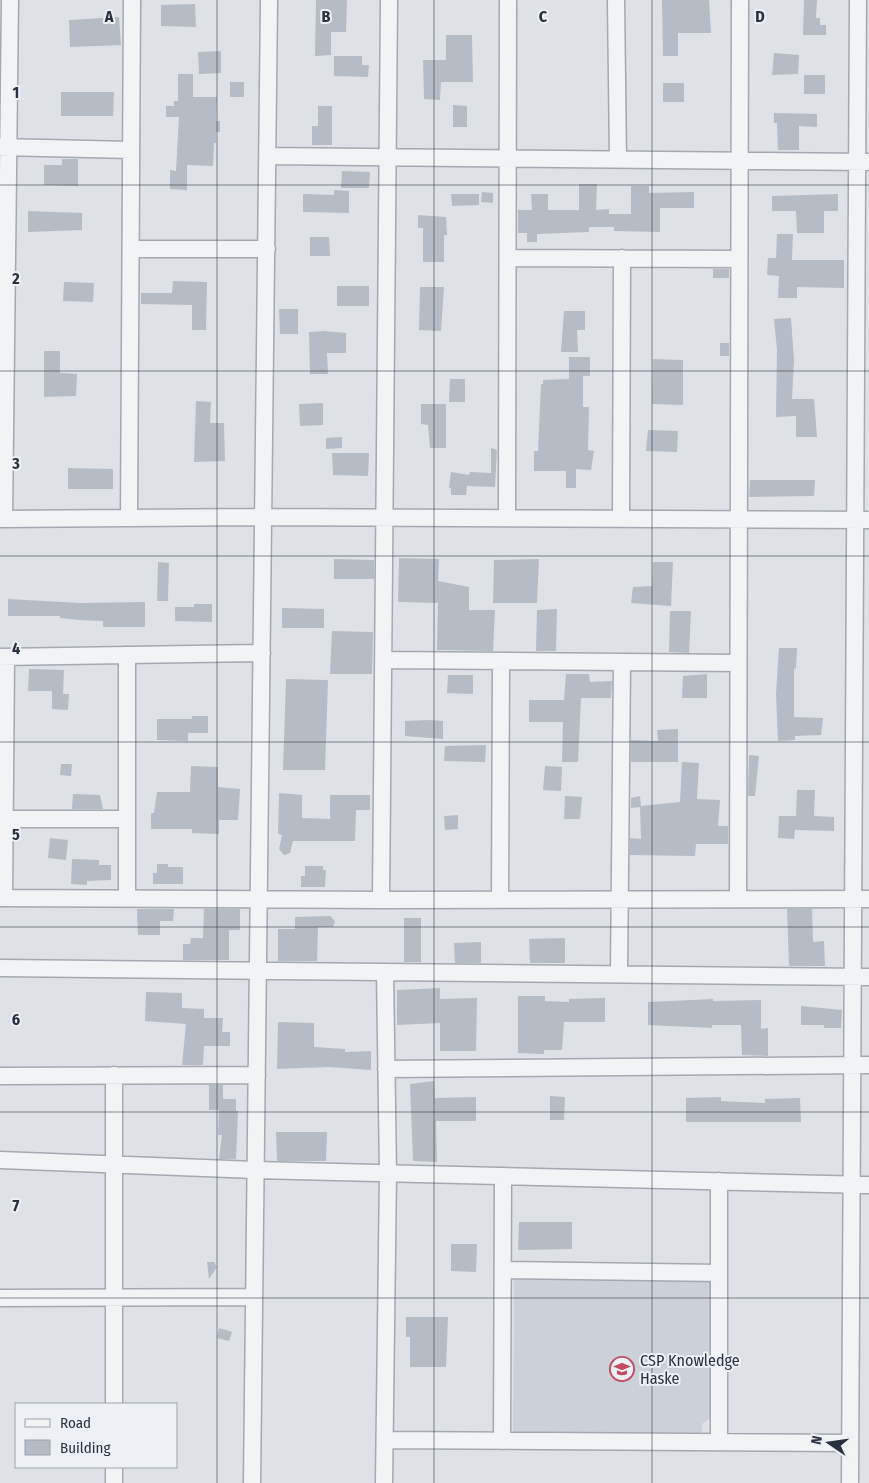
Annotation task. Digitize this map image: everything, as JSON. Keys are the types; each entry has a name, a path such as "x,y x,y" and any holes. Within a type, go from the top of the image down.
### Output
{"street":[{"path":"10,0 5,18 2,519 264,517 862,520"},
{"path":"130,518 132,0"},
{"path":"252,1483 269,0"},
{"path":"381,900 389,0"},
{"path":"507,518 508,0"},
{"path":"616,0 618,159"},
{"path":"738,899 737,663 740,0"},
{"path":"850,1483 852,1066 861,977 863,162 858,0"},
{"path":"4,147 131,150"},
{"path":"268,156 863,162"},
{"path":"131,249 267,249"},
{"path":"508,258 739,259"},
{"path":"621,519 622,258"},
{"path":"262,653 3,657 5,819 2,898 381,900 861,899"},
{"path":"127,655 127,898"},
{"path":"383,660 737,663"},
{"path":"500,900 501,661"},
{"path":"619,974 622,662"},
{"path":"5,819 127,819"},
{"path":"0,968 861,977"},
{"path":"384,1483 388,1173 385,972"},
{"path":"386,1069 869,1065"},
{"path":"114,1075 114,1403"},
{"path":"0,1076 257,1075"},
{"path":"0,1160 256,1170 869,1185"},
{"path":"502,1441 503,1176"},
{"path":"719,1181 719,1442"},
{"path":"503,1270 719,1273"},
{"path":"0,1298 254,1297"},
{"path":"385,1440 850,1443"},
{"path":"114,1468 114,1483"}],"shaded area":[{"path":"514,1279 712,1281 713,1416 702,1424 702,1436 513,1436"}],"building":[{"path":"316,0 347,0 346,32 331,32 331,55 315,56"},
{"path":"662,0 709,0 711,33 678,33 678,56 663,56"},
{"path":"804,0 817,0 816,18 820,18 820,25 826,25 826,35 803,35"},
{"path":"195,4 196,27 161,26 161,5"},
{"path":"119,17 121,45 70,47 69,20"},
{"path":"446,35 472,35 473,82 441,82 440,100 424,99 423,60 446,60"},
{"path":"221,51 221,73 199,74 198,52"},
{"path":"774,53 799,55 798,74 772,75"},
{"path":"334,56 362,56 362,65 369,65 368,77 334,76"},
{"path":"178,74 193,74 193,97 217,97 216,121 220,121 220,132 216,132 216,143 214,143 213,166 187,165 187,190 170,189 170,170 176,171 179,117 166,117 166,106 174,106 174,101 178,101"},
{"path":"804,75 825,75 825,94 804,94"},
{"path":"230,82 244,82 244,97 230,97"},
{"path":"663,83 684,83 684,102 663,102"},
{"path":"61,92 114,92 113,116 61,116"},
{"path":"453,105 467,106 467,127 453,127"},
{"path":"318,106 332,106 332,145 312,145 312,126 318,126"},
{"path":"774,113 817,114 817,127 799,126 799,150 778,150 777,123 774,123"},
{"path":"62,159 78,159 78,186 44,185 44,165 62,165"},
{"path":"342,171 370,172 369,188 341,188"},
{"path":"579,184 597,184 596,210 609,209 609,214 631,214 631,186 649,186 649,193 694,192 694,208 660,208 660,232 614,231 614,227 589,227 589,232 537,234 537,242 527,242 527,233 518,233 518,210 532,210 531,194 548,194 548,210 579,210"},
{"path":"334,190 349,191 349,213 303,212 303,194 334,195"},
{"path":"482,192 493,193 493,203 481,202"},
{"path":"451,194 479,194 479,205 452,206"},
{"path":"838,194 838,211 824,211 824,233 797,233 796,211 772,211 772,196"},
{"path":"28,211 82,213 82,230 28,232"},
{"path":"418,215 446,217 447,235 444,235 444,262 423,262 423,228 418,228"},
{"path":"777,234 793,234 792,260 844,260 844,288 797,287 797,298 778,298 779,276 767,275 768,258 776,258"},
{"path":"310,237 329,237 330,256 310,256"},
{"path":"713,269 729,269 729,278 713,278"},
{"path":"173,281 207,282 206,330 192,330 192,305 141,304 141,293 172,293"},
{"path":"64,282 94,283 93,302 63,301"},
{"path":"337,286 369,286 369,306 337,306"},
{"path":"420,287 444,287 441,331 419,330"},
{"path":"279,309 298,309 298,334 280,334"},
{"path":"564,311 585,311 585,330 577,330 578,352 561,352"},
{"path":"791,318 794,360 792,399 814,399 817,437 796,437 796,416 776,417 777,350 774,319"},
{"path":"309,332 346,333 346,353 327,353 328,374 310,374"},
{"path":"720,343 729,343 729,356 720,356"},
{"path":"44,351 60,351 60,373 77,374 76,396 44,397"},
{"path":"569,357 590,357 590,376 583,376 583,407 589,407 588,450 594,451 591,470 576,469 576,488 566,488 566,471 534,471 534,451 538,451 541,384 543,384 543,380 569,379"},
{"path":"653,359 683,360 683,405 652,404"},
{"path":"450,379 465,379 465,402 449,402"},
{"path":"196,401 211,402 210,423 224,423 225,461 194,462"},
{"path":"323,403 323,425 300,426 299,404"},
{"path":"421,404 446,404 446,448 430,448 428,425 421,424"},
{"path":"648,430 678,431 677,452 646,451"},
{"path":"342,437 342,448 326,449 326,438"},
{"path":"491,448 497,450 495,487 467,486 466,495 451,495 451,488 449,488 451,472 469,475 470,472 491,473"},
{"path":"332,453 369,453 368,476 333,475"},
{"path":"68,468 113,469 113,489 68,489"},
{"path":"750,480 815,480 814,496 749,497"},
{"path":"399,558 439,559 438,581 469,587 469,610 495,610 493,651 437,650 438,603 398,602"},
{"path":"334,559 374,560 374,579 334,579"},
{"path":"539,559 537,603 493,603 494,560"},
{"path":"158,562 169,563 168,601 157,601"},
{"path":"653,562 673,562 671,606 631,603 633,587 652,586"},
{"path":"8,599 80,603 145,602 145,627 103,627 103,621 60,618 60,616 8,616"},
{"path":"194,604 212,604 212,622 175,621 175,607 194,607"},
{"path":"282,608 324,609 324,628 282,628"},
{"path":"557,609 556,651 536,651 537,610"},
{"path":"670,611 691,611 689,653 669,652"},
{"path":"332,631 373,632 372,674 330,674"},
{"path":"779,648 797,648 796,669 794,668 794,717 823,718 821,735 795,736 795,740 778,741 776,694"},
{"path":"29,669 64,670 63,694 69,694 68,710 52,709 52,691 28,691"},
{"path":"566,674 589,674 590,682 612,681 611,698 581,698 578,762 562,762 563,722 529,722 529,700 564,700"},
{"path":"707,674 707,698 682,698 683,676"},
{"path":"448,675 473,675 473,694 447,693"},
{"path":"286,679 328,680 325,770 283,770"},
{"path":"192,716 208,716 208,733 188,733 188,741 157,740 157,719 192,719"},
{"path":"405,721 443,721 443,739 405,736"},
{"path":"678,729 678,762 631,762 631,740 658,741 657,730"},
{"path":"486,745 485,762 444,761 445,746"},
{"path":"749,755 759,756 755,796 748,796"},
{"path":"682,762 699,763 697,799 720,800 718,826 728,826 728,844 696,844 695,856 630,855 630,838 641,839 640,807 631,808 631,798 640,796 641,806 680,802"},
{"path":"61,764 72,764 71,776 60,775"},
{"path":"191,766 218,767 218,787 240,789 238,820 219,820 219,834 192,833 192,829 151,829 151,813 154,813 157,792 190,792"},
{"path":"545,766 562,767 561,791 543,790"},
{"path":"797,790 815,790 814,816 834,817 834,831 795,830 794,839 778,838 779,816 796,816"},
{"path":"279,793 302,795 302,818 330,819 330,795 370,795 370,810 356,810 355,841 293,841 290,853 284,855 279,849 282,835 278,834"},
{"path":"73,794 100,795 103,809 72,809"},
{"path":"565,796 582,797 580,819 564,819"},
{"path":"458,815 458,829 445,830 444,816"},
{"path":"50,838 68,840 66,860 48,858"},
{"path":"72,859 99,860 99,865 111,865 111,880 87,881 87,885 71,884"},
{"path":"157,864 168,864 168,867 183,867 183,884 153,884 153,873 157,873"},
{"path":"305,866 323,866 323,870 326,870 325,887 301,887 301,876 305,876"},
{"path":"137,909 174,909 173,921 160,921 160,935 138,935"},
{"path":"204,909 240,909 240,930 229,930 229,960 183,960 183,944 190,944 191,938 203,938"},
{"path":"787,909 812,909 813,942 824,941 825,966 789,966"},
{"path":"330,916 335,921 333,927 318,927 317,961 278,961 278,929 295,929 295,917"},
{"path":"404,918 421,918 421,962 404,962"},
{"path":"565,938 565,963 530,963 529,939"},
{"path":"481,942 481,963 455,963 454,943"},
{"path":"440,988 440,999 477,998 476,1051 440,1051 440,1023 397,1025 397,990"},
{"path":"146,992 182,993 182,1008 204,1009 204,1018 223,1018 222,1032 230,1032 230,1046 204,1046 203,1065 182,1065 186,1024 145,1021"},
{"path":"518,996 545,996 545,1001 569,1002 569,999 605,998 605,1022 564,1022 562,1050 544,1050 544,1054 518,1053"},
{"path":"713,999 713,1001 761,1000 761,1029 768,1028 768,1056 742,1055 741,1025 712,1025 712,1028 648,1025 648,1002"},
{"path":"801,1006 842,1010 841,1028 824,1028 824,1025 801,1025"},
{"path":"278,1022 314,1023 314,1047 345,1049 345,1052 371,1051 371,1070 329,1067 277,1069"},
{"path":"434,1081 435,1098 476,1097 476,1121 436,1121 437,1162 413,1161 410,1084"},
{"path":"209,1085 223,1085 223,1099 236,1099 236,1111 238,1111 236,1159 219,1159 222,1135 218,1135 219,1110 209,1110"},
{"path":"550,1096 565,1097 564,1120 550,1120"},
{"path":"721,1097 721,1101 765,1103 765,1099 800,1098 801,1122 686,1122 686,1098"},
{"path":"276,1132 327,1132 326,1161 277,1161"},
{"path":"519,1222 572,1222 572,1249 518,1250"},
{"path":"451,1244 477,1244 476,1272 451,1271"},
{"path":"207,1262 214,1262 217,1267 209,1279"},
{"path":"406,1317 448,1317 446,1367 410,1367 410,1337 406,1337"},
{"path":"219,1328 232,1332 229,1341 217,1338"}],"place":[{"name":"CSP Knowledge Haske","path":"622,1369"}]}
